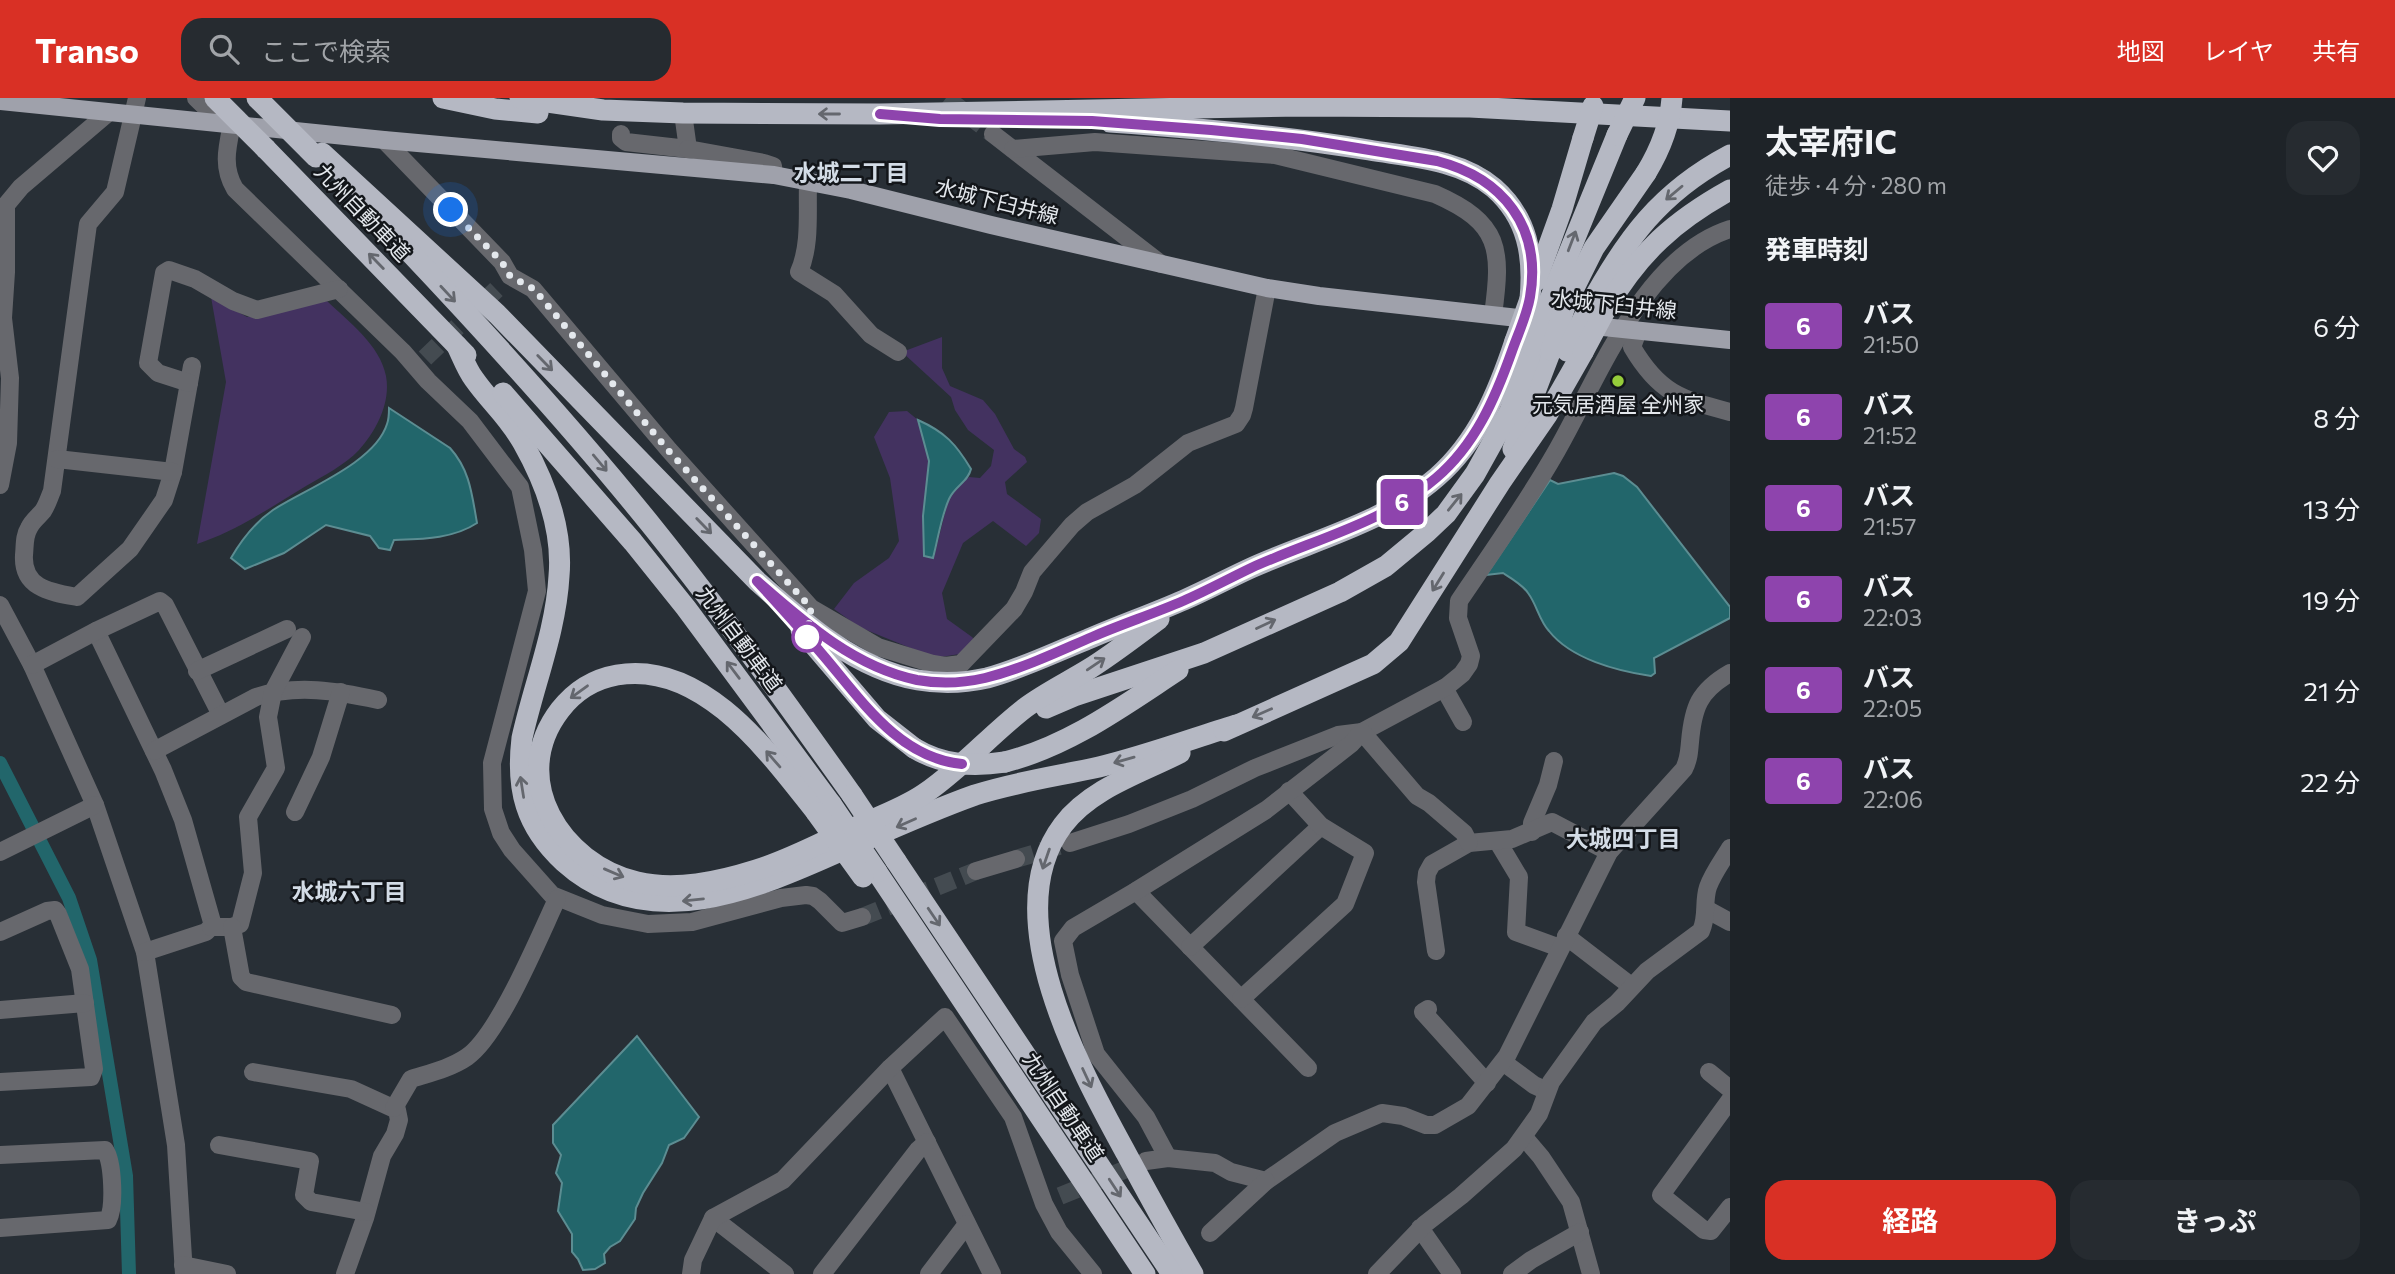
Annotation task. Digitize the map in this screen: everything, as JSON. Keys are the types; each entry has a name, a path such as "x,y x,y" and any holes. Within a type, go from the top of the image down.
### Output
{"highway":[{"name":"九州自動車道","path":"215,98 519,409 633,542 731,667 823,808 1028,1099 1145,1274"},
{"path":"260,98 319,155 497,314 757,581 877,719 914,748 939,760 972,765 1005,762 1040,751 1087,728 1204,653"},
{"path":"443,98 495,109 554,114 603,110"},
{"path":"520,98 603,110 880,114 1301,106 1522,98"},
{"path":"1500,482 1550,348 1548,303 1594,186 1635,98"},
{"path":"1548,303 1594,248 1646,173 1662,142 1670,117 1672,98"},
{"path":"1193,1274 1108,1120 1062,1021 1041,944 1042,869 1064,824 1083,805 1107,789 1236,725 1373,664 1387,654 1409,628 1500,482 1559,395 1550,348 1548,303 1562,209 1596,101"},
{"path":"1301,106 1470,107 1730,121"},
{"path":"880,114 940,119 1092,121 1233,132 1302,139 1457,166 1493,187 1518,216 1531,252 1532,273 1548,303"},
{"name":"九州自動車道","path":"319,155 494,342 612,476 719,612 852,795 1172,1274"},
{"path":"1598,307 1623,248 1656,208 1700,172 1730,155"},
{"path":"757,581 803,621 858,657 898,675 918,680 963,682 1004,673 1183,601 1252,568 1373,517 1420,491 1454,460 1482,421 1501,383 1550,348 1598,307 1668,231 1696,209 1730,190"},
{"path":"457,345 472,378 509,420 532,459 549,501 557,535 560,573 557,599 522,738 519,761 524,800 530,820 553,851 584,877 602,887 621,895 660,902 719,896 791,873 924,814 976,795 1122,761 1236,725"},
{"path":"982,747 1051,705 1204,653 1363,580 1386,566 1427,532 1462,494 1550,348"},
{"path":"823,808 726,712 679,681 648,673 613,675 581,689 554,718 540,753 538,773 543,800 555,825 581,855 636,882 660,885 710,882 757,870 785,859 914,799 950,774 1025,708 1106,657 1183,601"}],"main road":[{"name":"水城下臼井線","path":"0,101 108,113 135,106 227,124 774,175 1267,288 1319,296 1730,340"}],"street":[{"path":"196,98 227,124 225,159 228,177 235,189 339,289 421,362 428,381 470,421 520,487 533,550 537,590 492,763 493,809 501,833 512,850 557,899 602,915 648,924 692,922 800,895 813,896 842,923 862,916"},
{"path":"135,106 115,192 89,224 52,491 48,502 30,524 25,535 24,564 27,576 34,584 77,597 119,561 143,533 164,500 173,472 191,374 158,373 148,362 164,273 169,270 195,279 213,291 257,310 339,289"},
{"path":"0,485 8,443 10,378 3,318 6,272 3,204 108,113"},
{"path":"683,113 688,149"},
{"path":"621,134 621,138 626,142 688,149 764,163 773,166 774,175"},
{"path":"993,134 1161,264"},
{"path":"384,140 502,262 505,281 534,289 668,450 811,608 878,647 921,662 944,666 961,664 1014,609 1032,572 1072,525 1087,512 1135,485 1188,443 1236,424 1244,408 1267,288"},
{"path":"1013,149 1095,142 1275,155 1435,194 1473,215 1488,231 1496,248 1499,268 1493,315"},
{"path":"808,182 807,235 799,272 834,294 872,335 898,352"},
{"path":"1168,1158 1146,1116 1096,1054 1070,975 1063,941 1073,928 1266,810 1362,732 1444,688 1462,674 1471,656 1458,618 1460,601 1556,453 1603,362 1631,330 1661,277 1678,258 1698,244 1730,229"},
{"path":"1631,330 1632,347 1649,374 1657,381 1680,398 1730,412"},
{"path":"57,459 173,472"},
{"path":"32,665 160,601 165,605 221,715"},
{"path":"0,604 32,665 95,805 145,951 176,1145 183,1269 227,1274"},
{"path":"96,631 154,751 183,820 212,922 206,932 145,951"},
{"path":"197,671 294,633 273,692 268,717 276,768 248,817 253,873 240,924 232,927 211,927"},
{"path":"1210,1233 1266,1181 1335,1133 1382,1113 1403,1116 1426,1125 1444,1122 1468,1106 1503,1062 1609,852 1684,769 1689,759 1692,723 1703,694 1709,686 1730,673"},
{"path":"154,751 256,696 273,692 299,688 341,692 378,700"},
{"path":"1444,688 1463,722"},
{"path":"295,812 321,757 341,692"},
{"path":"1070,843 1180,804 1255,768 1338,735 1362,732"},
{"path":"1362,732 1416,796 1429,803 1464,832 1469,843"},
{"path":"1532,832 1532,823 1548,785 1554,761"},
{"path":"1241,999 1345,904 1365,853 1321,825 1289,791"},
{"path":"0,852 95,805"},
{"path":"1436,951 1426,882 1432,864 1469,843 1498,842 1532,832 1552,822 1609,852"},
{"path":"1191,947 1321,825"},
{"path":"1498,842 1519,877 1516,932 1563,942 1631,986"},
{"path":"1377,1274 1420,1228 1497,1166 1524,1137 1539,1114 1547,1091 1580,1039 1647,971 1701,931 1706,921 1708,888 1730,848"},
{"path":"976,871 1016,859"},
{"path":"1136,891 1308,1068"},
{"path":"394,1108 411,1079 468,1057 494,1026 557,899"},
{"path":"1706,909 1730,922"},
{"path":"0,932 47,911 55,910 58,914 76,955 94,1069 91,1077 0,1082"},
{"path":"232,927 240,977 246,982 392,1015"},
{"path":"0,1010 85,1003"},
{"path":"1428,1009 1423,1012 1487,1083"},
{"path":"691,1274 693,1260 713,1218 783,1180 890,1068 945,1017 1013,1117 1052,1200 1059,1232 1093,1274"},
{"path":"1503,1062 1534,1085 1547,1091"},
{"path":"890,1068 992,1274"},
{"path":"253,1072 351,1088 397,1110 399,1120 395,1134 382,1156 345,1274"},
{"path":"1709,1072 1730,1088"},
{"path":"1730,1100 1661,1195 1704,1230 1711,1231 1730,1207"},
{"path":"1524,1137 1565,1190 1591,1274"},
{"path":"822,1274 927,1142"},
{"path":"219,1145 310,1161 304,1195 311,1202 366,1212"},
{"path":"0,1155 105,1150 109,1158 113,1199 108,1220 0,1228"},
{"path":"1146,1161 1168,1158 1215,1163 1231,1172 1266,1181"},
{"path":"713,1218 785,1274"},
{"path":"929,1274 967,1224"},
{"path":"1420,1228 1452,1274"},
{"path":"1512,1274 1580,1232"}],"shaded area":[{"path":"211,297 247,317 327,301 370,344 383,365 387,386 381,416 365,442 353,455 334,470 253,518 197,544 226,382"},
{"path":"942,337 942,368 950,386 983,400 995,414 1014,449 1025,457 1027,462 1005,482 1007,494 1041,519 1039,533 1026,546 993,521 963,543 942,593 947,619 972,637 984,650 935,658 859,627 834,609 854,583 889,558 899,541 890,478 874,437 889,412 907,411 918,420 929,461 923,516 934,557 948,501 954,489 969,477 980,478 991,466 994,450 968,430 955,410 951,397 902,352"}],"water":[{"path":"389,408 450,448 457,456 469,483 477,523 447,535 394,540 390,550 379,548 370,536 326,525 284,553 245,569 231,558 249,532 266,515 338,474 369,451 387,424"},
{"path":"918,420 936,429 949,440 971,469 949,499 933,558 924,556 923,516 929,461"},
{"path":"1614,473 1623,476 1637,487 1730,607 1730,618 1654,658 1655,673 1651,676 1610,667 1569,649 1546,627 1523,587 1503,573 1486,575 1550,480 1558,484"},
{"path":"637,1036 699,1117 684,1138 669,1145 662,1163 636,1208 635,1219 620,1241 604,1254 605,1263 595,1269 583,1270 572,1252 572,1234 558,1211 562,1183 556,1173 561,1155 553,1143 553,1125"}],"waterway":[{"path":"0,763 69,898 90,960 126,1176 129,1274"}],"tunnel":[{"path":"946,98 993,134"},
{"path":"425,358 500,286"},
{"path":"1016,859 1059,846"},
{"path":"862,917 976,871"},
{"path":"1060,1196 1144,1162"}],"bus line":[{"name":"6","path":"880,114 940,119 1092,121 1211,130 1302,139 1437,161 1457,166 1493,187 1518,216 1531,252 1530,299 1501,383 1468,442 1438,477 1399,504 1373,517 1252,568 1183,601 1004,673 963,682 941,682 898,675 839,647 795,615 757,581 889,730 926,755 962,764"}],"place":[{"name":"元気居酒屋 全州家","path":"1618,381"}],"district":[{"name":"水城二丁目","path":"851,173"},
{"name":"大城四丁目","path":"1623,839"},
{"name":"水城六丁目","path":"349,892"}],"route":[{"path":"451,210 502,262 510,276 534,289 668,450 811,608 807,637"}]}
